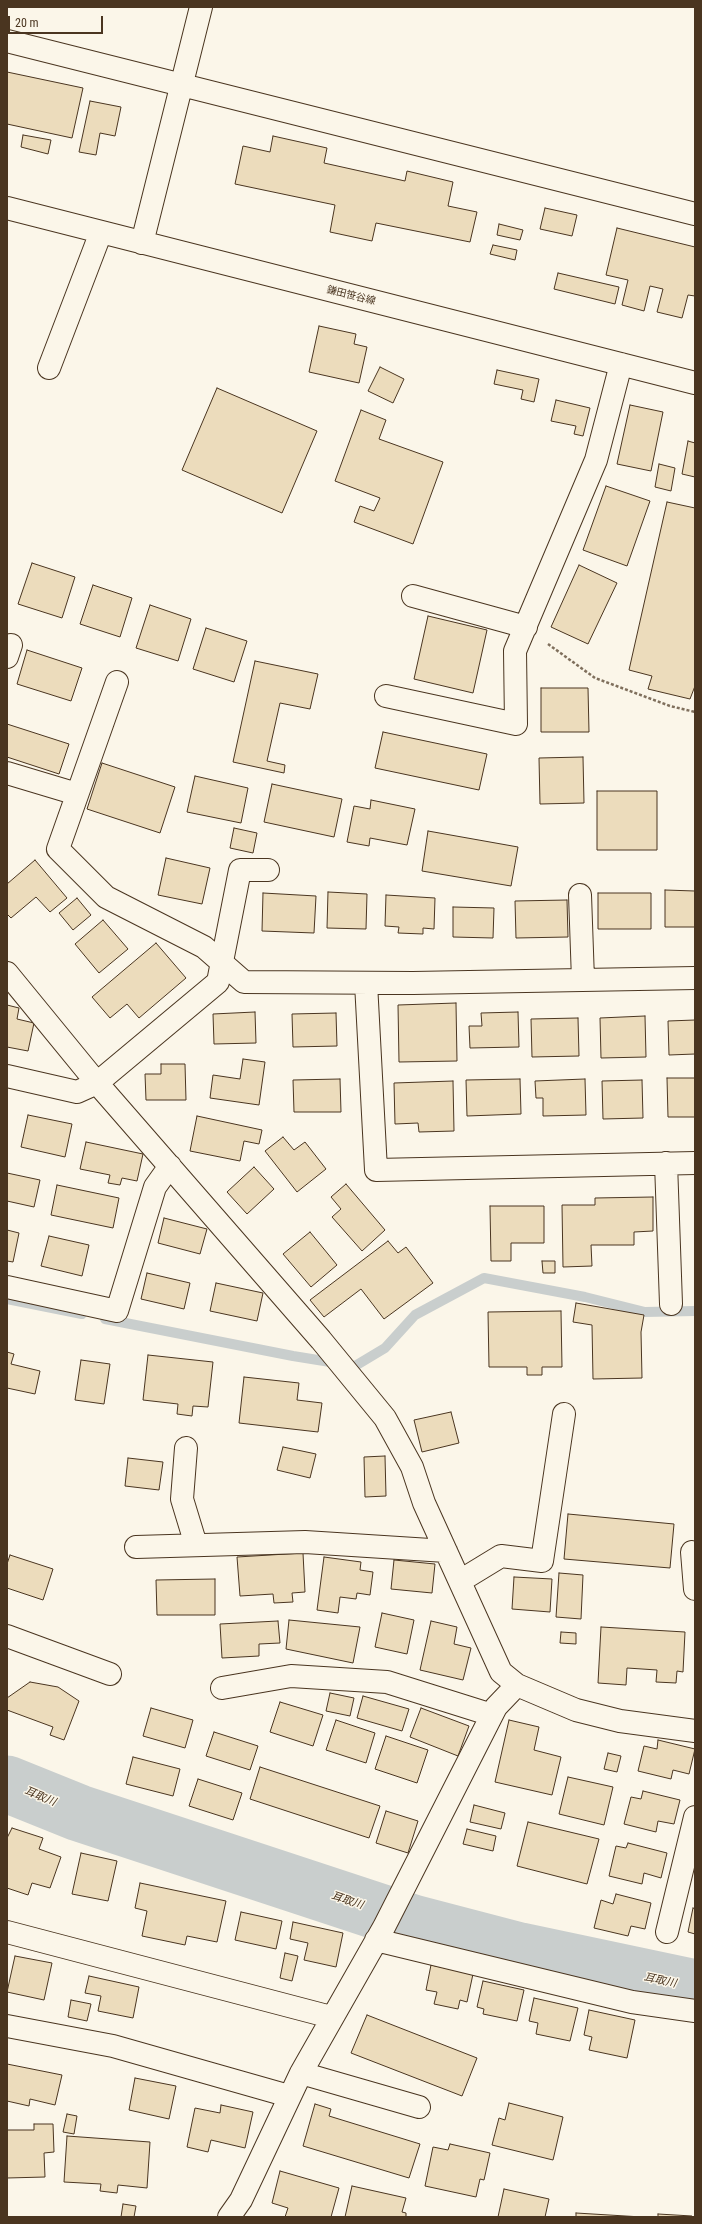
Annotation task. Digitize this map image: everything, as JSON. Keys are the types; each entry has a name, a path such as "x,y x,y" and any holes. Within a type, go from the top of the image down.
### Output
{"street":[{"path":"142,243 201,7"},
{"path":"7,41 695,214"},
{"name":"鎌田笹谷線","path":"7,208 695,383"},
{"path":"49,368 101,232"},
{"path":"386,696 516,724 515,651 596,460 621,364"},
{"path":"413,596 526,627"},
{"path":"117,682 58,849 106,897 204,947 244,982 366,983 695,978"},
{"path":"7,773 77,794"},
{"path":"7,1076 77,1092 97,1082 218,982 223,963 240,870 268,870"},
{"path":"580,895 583,980"},
{"path":"7,973 97,1082 321,1340 389,1425 412,1467 424,1503 501,1672 517,1685 576,1710 620,1721 695,1731"},
{"path":"366,983 376,1170 695,1163"},
{"path":"666,1163 671,1304"},
{"path":"7,1287 117,1311 155,1187 170,1166"},
{"path":"460,1581 501,1556 542,1561 564,1414"},
{"path":"186,1448 182,1499 196,1545"},
{"path":"136,1547 305,1542 446,1552"},
{"path":"692,1552 695,1589"},
{"path":"7,1636 110,1674"},
{"path":"222,1688 291,1676 387,1682 492,1715"},
{"path":"229,2217 241,2200 301,2073 380,1933 496,1707 517,1685"},
{"path":"667,1932 695,1817"},
{"path":"7,1932 331,2018"},
{"path":"380,1933 632,2002 695,2011"},
{"path":"7,2026 114,2046 289,2096"},
{"path":"301,2073 419,2107"}],"path":[{"path":"526,627 595,678 670,706 695,712"}],"building":[{"path":"7,72 83,88 72,138 7,124"},
{"path":"90,101 121,107 115,136 100,133 96,155 79,152"},
{"path":"23,135 51,140 48,154 21,147"},
{"path":"273,136 327,148 324,163 405,181 407,171 453,182 448,206 477,212 470,242 376,223 372,241 330,232 335,205 235,184 243,146 270,152"},
{"path":"545,208 577,215 572,236 540,229"},
{"path":"499,224 523,230 520,240 497,235"},
{"path":"617,228 695,247 695,296 688,295 682,318 657,312 663,289 650,286 644,311 622,305 628,280 606,275"},
{"path":"493,245 517,250 515,260 490,254"},
{"path":"558,273 619,287 615,304 554,289"},
{"path":"319,326 356,334 354,344 367,347 359,383 309,372"},
{"path":"380,367 404,379 393,403 368,391"},
{"path":"497,370 539,379 534,402 521,399 523,390 494,384"},
{"path":"217,388 317,431 282,513 182,470"},
{"path":"556,400 590,408 583,436 574,434 576,426 551,421"},
{"path":"630,405 663,412 651,471 617,464"},
{"path":"361,410 386,420 379,439 443,462 413,544 354,522 360,506 374,511 380,498 335,481"},
{"path":"688,441 695,443 695,477 682,474"},
{"path":"659,464 675,468 671,491 655,487"},
{"path":"606,486 650,501 627,566 583,550"},
{"path":"667,502 695,508 695,686 690,699 648,689 652,676 629,670"},
{"path":"32,563 75,577 62,618 18,604"},
{"path":"579,565 617,583 588,644 551,627"},
{"path":"93,585 132,598 120,637 80,624"},
{"path":"150,605 191,619 178,661 136,648"},
{"path":"428,616 487,630 473,693 414,679"},
{"path":"206,628 247,641 234,682 193,669"},
{"path":"27,650 82,668 71,701 17,684"},
{"path":"255,661 318,674 310,709 280,703 267,761 285,765 284,773 233,762"},
{"path":"541,688 588,688 589,732 541,732"},
{"path":"7,724 69,744 59,774 7,757"},
{"path":"383,732 487,754 479,790 375,768"},
{"path":"583,757 584,803 540,804 539,758"},
{"path":"102,763 175,787 160,833 87,809"},
{"path":"195,776 248,788 241,823 187,812"},
{"path":"272,784 342,799 334,837 264,822"},
{"path":"597,791 657,791 657,850 597,850"},
{"path":"371,800 415,809 407,845 370,838 369,846 347,842 354,806 370,809"},
{"path":"234,828 257,833 253,853 230,848"},
{"path":"428,831 518,847 511,886 422,871"},
{"path":"166,858 210,868 202,904 158,895"},
{"path":"35,860 67,898 50,912 36,897 11,918 7,914 7,884"},
{"path":"665,890 695,891 695,927 665,927"},
{"path":"328,892 367,894 366,929 327,928"},
{"path":"263,893 316,896 314,933 262,931"},
{"path":"598,893 651,893 651,929 598,929"},
{"path":"386,895 435,898 434,929 423,928 423,934 398,933 399,927 385,926"},
{"path":"77,898 91,915 73,930 59,913"},
{"path":"567,900 568,937 516,938 515,901"},
{"path":"453,907 494,908 493,938 453,937"},
{"path":"103,920 128,949 99,973 75,944"},
{"path":"156,943 186,978 139,1018 127,1004 110,1018 92,997"},
{"path":"456,1003 457,1061 399,1062 398,1005"},
{"path":"7,1005 19,1008 17,1019 34,1023 28,1051 7,1047"},
{"path":"255,1012 256,1043 214,1044 213,1014"},
{"path":"518,1012 519,1047 470,1048 469,1026 482,1026 481,1013"},
{"path":"336,1013 337,1046 293,1047 292,1014"},
{"path":"645,1016 646,1057 601,1058 600,1018"},
{"path":"578,1018 579,1056 532,1057 531,1019"},
{"path":"695,1020 695,1054 669,1055 668,1021"},
{"path":"243,1059 265,1062 259,1105 210,1098 213,1075 240,1079"},
{"path":"161,1064 185,1064 186,1100 146,1100 145,1074 161,1074"},
{"path":"667,1078 695,1078 695,1117 668,1117"},
{"path":"340,1079 341,1112 294,1112 293,1080"},
{"path":"520,1079 521,1114 467,1116 466,1080"},
{"path":"585,1079 586,1115 543,1116 543,1098 536,1098 535,1081"},
{"path":"642,1080 643,1118 603,1119 602,1081"},
{"path":"453,1081 454,1131 419,1132 418,1123 395,1124 394,1083"},
{"path":"28,1115 72,1124 65,1157 21,1147"},
{"path":"197,1116 262,1130 259,1144 244,1141 240,1161 190,1151"},
{"path":"283,1137 294,1150 305,1142 326,1169 297,1192 265,1151"},
{"path":"86,1142 143,1154 137,1181 122,1178 120,1185 108,1183 110,1175 80,1169"},
{"path":"254,1167 274,1189 247,1214 227,1192"},
{"path":"7,1173 40,1180 34,1207 7,1201"},
{"path":"346,1184 385,1230 362,1251 332,1217 341,1209 331,1197"},
{"path":"57,1185 119,1198 113,1228 51,1215"},
{"path":"653,1197 653,1231 634,1232 634,1245 591,1245 592,1266 563,1267 562,1205 595,1205 595,1198"},
{"path":"490,1206 544,1206 544,1243 511,1243 511,1261 491,1261"},
{"path":"164,1218 207,1229 200,1254 158,1243"},
{"path":"7,1230 19,1233 13,1262 7,1261"},
{"path":"310,1232 337,1265 311,1287 283,1254"},
{"path":"49,1236 89,1245 82,1276 41,1266"},
{"path":"388,1241 398,1253 406,1247 433,1283 384,1319 361,1289 324,1317 310,1300"},
{"path":"542,1261 555,1261 555,1273 543,1273"},
{"path":"147,1273 190,1283 184,1309 141,1299"},
{"path":"216,1283 263,1293 257,1321 210,1311"},
{"path":"576,1303 644,1315 641,1332 642,1378 593,1379 592,1325 573,1322"},
{"path":"561,1311 562,1367 542,1367 542,1375 527,1375 527,1367 489,1367 488,1312"},
{"path":"7,1352 14,1354 11,1364 40,1371 35,1394 7,1388"},
{"path":"148,1355 213,1362 208,1407 193,1406 192,1416 177,1414 178,1404 143,1400"},
{"path":"81,1360 110,1364 104,1404 75,1400"},
{"path":"244,1377 299,1383 297,1400 322,1403 318,1432 239,1423"},
{"path":"451,1412 459,1443 422,1452 414,1420"},
{"path":"283,1447 316,1454 310,1478 277,1470"},
{"path":"385,1456 386,1496 365,1497 364,1457"},
{"path":"128,1458 163,1462 159,1490 125,1486"},
{"path":"568,1514 674,1524 670,1568 564,1559"},
{"path":"303,1553 305,1592 292,1593 293,1602 274,1603 273,1594 240,1596 237,1557"},
{"path":"10,1555 53,1569 43,1600 7,1588 7,1564"},
{"path":"324,1557 361,1562 360,1570 373,1572 370,1595 357,1593 356,1599 340,1597 338,1613 317,1610"},
{"path":"394,1560 435,1564 432,1593 391,1589"},
{"path":"559,1573 583,1575 581,1619 556,1617"},
{"path":"514,1577 552,1579 550,1612 512,1609"},
{"path":"215,1579 215,1615 157,1615 156,1580"},
{"path":"382,1613 414,1620 407,1654 375,1647"},
{"path":"289,1620 360,1627 353,1663 286,1649"},
{"path":"278,1621 280,1643 259,1644 259,1656 222,1658 220,1624"},
{"path":"431,1621 457,1627 454,1644 471,1648 463,1680 420,1670"},
{"path":"601,1627 685,1632 683,1672 677,1671 676,1683 656,1682 657,1670 627,1668 626,1685 598,1683"},
{"path":"561,1632 576,1633 576,1644 560,1643"},
{"path":"30,1682 58,1687 79,1701 64,1740 50,1735 53,1727 7,1710 7,1698"},
{"path":"330,1693 354,1698 350,1716 326,1711"},
{"path":"363,1696 409,1709 402,1731 357,1718"},
{"path":"280,1702 323,1715 313,1746 270,1732"},
{"path":"151,1708 193,1720 185,1748 143,1736"},
{"path":"421,1708 469,1726 458,1756 410,1737"},
{"path":"336,1720 375,1733 366,1763 326,1750"},
{"path":"509,1720 539,1727 534,1750 561,1757 552,1795 495,1782"},
{"path":"214,1732 258,1746 250,1770 206,1756"},
{"path":"386,1736 428,1750 417,1783 375,1769"},
{"path":"658,1740 695,1749 689,1774 673,1770 671,1779 638,1771 644,1746 657,1749"},
{"path":"608,1753 621,1756 617,1772 604,1769"},
{"path":"133,1757 180,1769 173,1796 126,1784"},
{"path":"260,1767 380,1806 369,1838 250,1799"},
{"path":"568,1777 613,1787 604,1825 559,1814"},
{"path":"198,1779 242,1793 233,1820 189,1806"},
{"path":"643,1791 680,1800 674,1824 658,1821 656,1832 624,1824 631,1797 641,1799"},
{"path":"474,1805 505,1813 501,1829 470,1822"},
{"path":"386,1811 418,1821 408,1853 376,1843"},
{"path":"528,1822 599,1839 587,1884 517,1866"},
{"path":"12,1828 43,1838 39,1849 61,1857 50,1888 32,1883 28,1895 7,1888 7,1838"},
{"path":"467,1829 496,1836 493,1851 463,1844"},
{"path":"628,1843 667,1853 661,1878 644,1873 642,1884 609,1876 616,1846 626,1848"},
{"path":"81,1853 117,1861 108,1901 72,1894"},
{"path":"140,1883 226,1901 217,1942 187,1936 185,1945 142,1936 147,1911 135,1908"},
{"path":"616,1894 651,1903 645,1929 631,1926 628,1936 594,1928 601,1900 613,1904"},
{"path":"693,1908 695,1909 695,1934 688,1932"},
{"path":"241,1912 282,1921 276,1949 235,1940"},
{"path":"293,1922 343,1933 336,1967 304,1960 308,1943 290,1939"},
{"path":"285,1953 298,1956 292,1981 280,1978"},
{"path":"15,1956 52,1963 44,2000 7,1992"},
{"path":"431,1965 473,1974 467,2002 460,2000 458,2009 434,2004 437,1992 426,1990"},
{"path":"89,1976 139,1987 133,2018 98,2011 101,1996 85,1993"},
{"path":"483,1981 524,1990 517,2021 483,2014 484,2009 477,2007"},
{"path":"534,1998 578,2008 570,2041 536,2034 538,2023 529,2021"},
{"path":"71,2000 91,2004 87,2021 68,2017"},
{"path":"589,2010 635,2020 627,2058 589,2050 592,2037 584,2035"},
{"path":"367,2015 477,2058 462,2096 351,2053"},
{"path":"7,2064 62,2075 55,2105 30,2099 29,2106 7,2101"},
{"path":"135,2078 176,2086 169,2119 129,2110"},
{"path":"509,2103 563,2117 553,2160 492,2145 499,2118 505,2120"},
{"path":"315,2104 331,2109 329,2116 420,2144 409,2178 303,2146"},
{"path":"221,2105 253,2112 245,2148 211,2140 208,2152 187,2147 195,2108 220,2113"},
{"path":"67,2114 77,2116 74,2134 63,2132"},
{"path":"34,2124 53,2124 54,2152 44,2153 45,2177 7,2178 7,2130 34,2130"},
{"path":"67,2136 150,2142 147,2188 118,2185 117,2193 100,2191 101,2184 64,2182"},
{"path":"450,2144 490,2153 484,2180 480,2179 476,2197 425,2186 433,2147 448,2150"},
{"path":"280,2171 339,2188 331,2217 285,2217 288,2208 272,2203"},
{"path":"352,2186 406,2198 402,2212 406,2213 406,2217 345,2217"},
{"path":"504,2189 549,2199 545,2217 498,2217"},
{"path":"123,2204 136,2206 134,2217 121,2217"},
{"path":"576,2213 642,2217 576,2217"},
{"path":"658,2214 692,2216 692,2217 658,2217"}],"waterway":[{"path":"105,1319 293,1356 355,1366 385,1348 415,1315 484,1278 585,1297 645,1312 695,1311"},
{"path":"7,1299 82,1314"},
{"name":"耳取川","path":"7,1784 79,1813 413,1923 520,1951 695,1988"}]}
